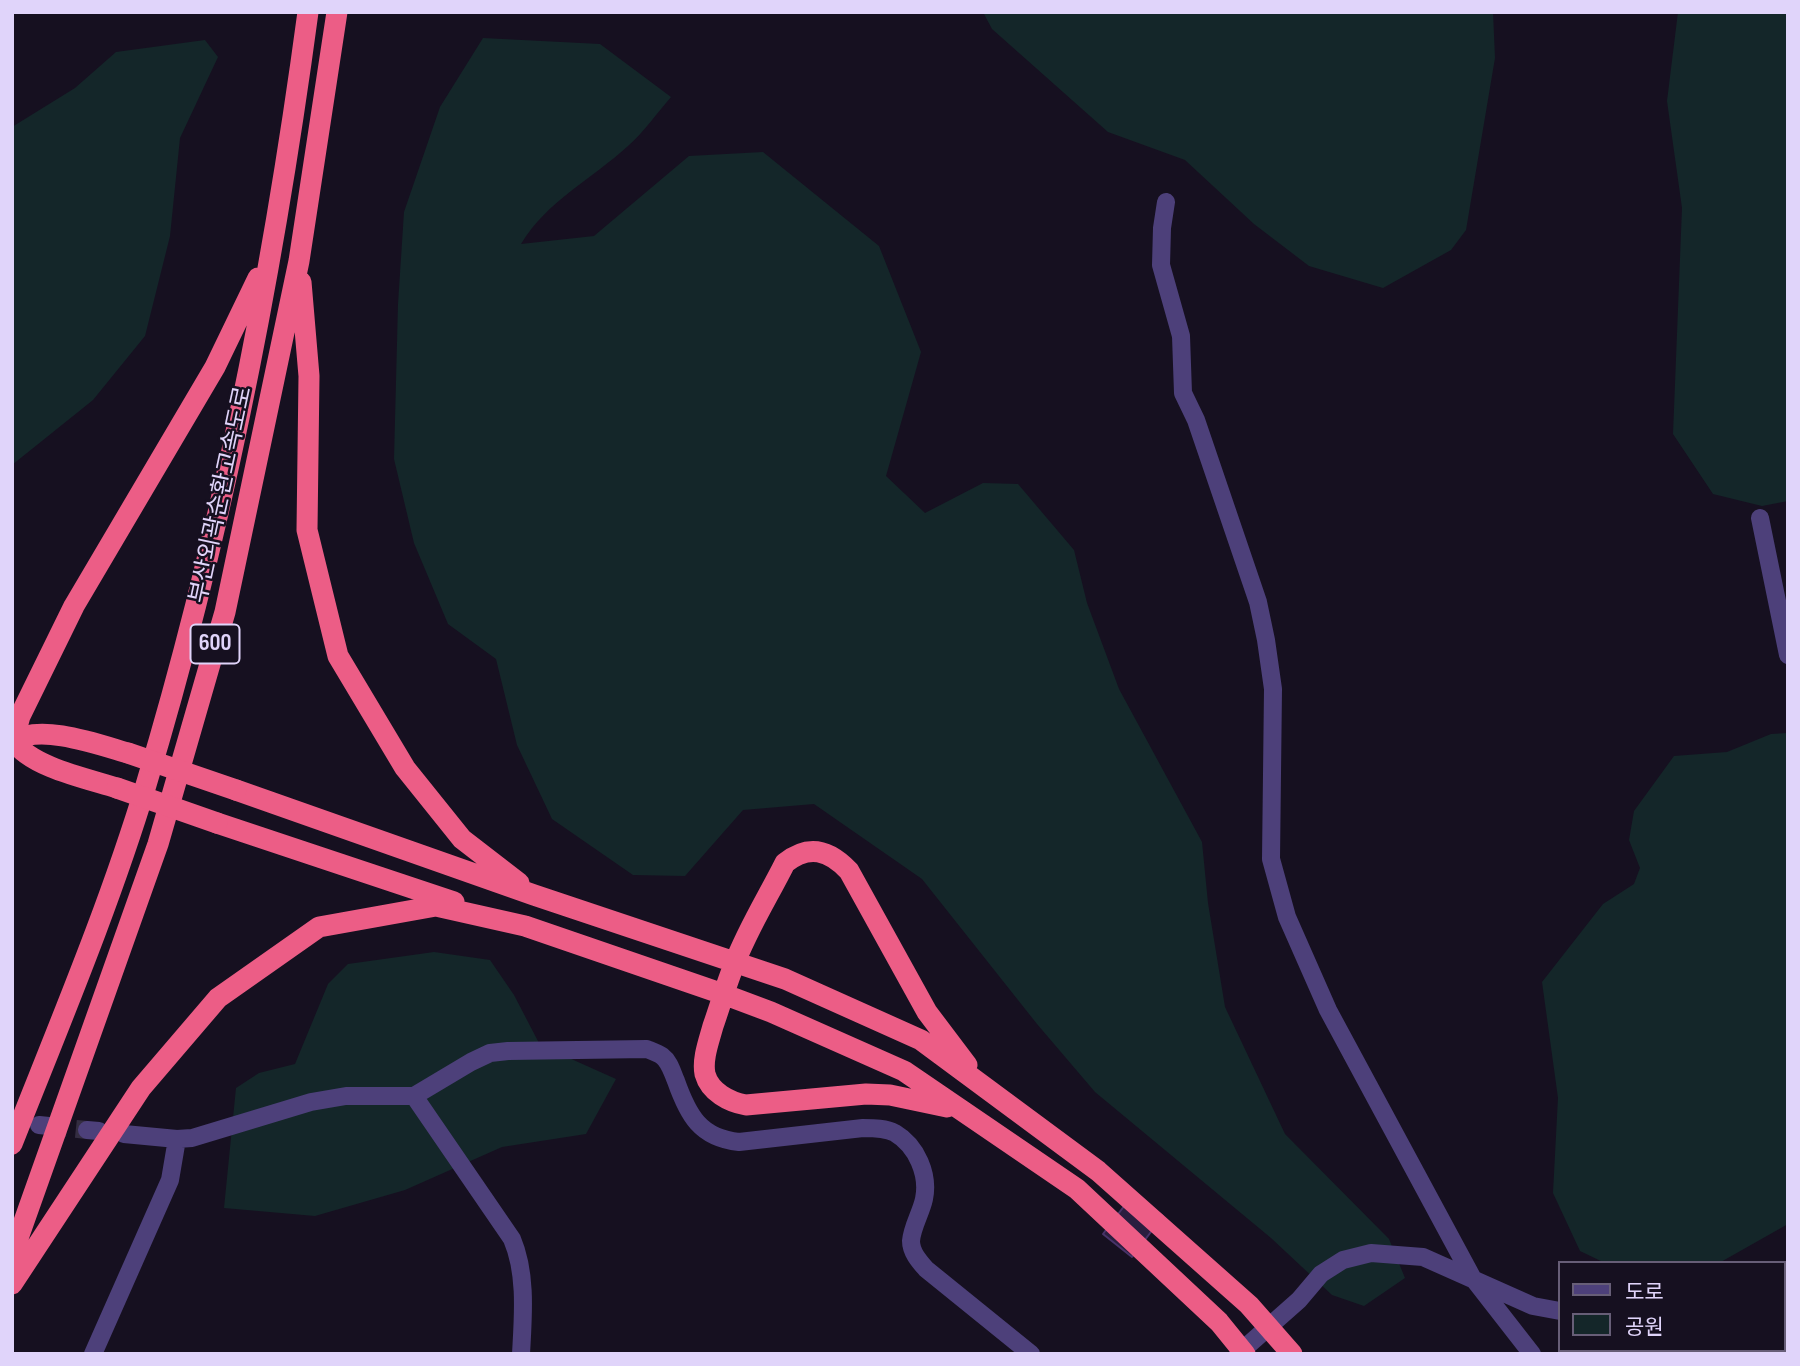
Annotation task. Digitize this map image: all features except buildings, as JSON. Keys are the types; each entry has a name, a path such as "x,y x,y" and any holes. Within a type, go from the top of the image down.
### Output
{"highway":[{"name":"부산외곽순환고속도로","path":"12,1144 94,936 146,786 206,567 247,379 293,124 309,12"},
{"name":"부산외곽순환고속도로","path":"12,1255 158,844 225,612 299,261 337,12"},
{"path":"13,743 20,716 74,606 215,367 270,253"},
{"path":"299,261 309,376 307,530 338,656 405,768 462,839 534,895"},
{"path":"13,743 28,735 44,735 90,742 128,753 534,895 785,979 921,1040 1098,1171 1249,1305 1292,1354"},
{"path":"13,743 40,762 723,994 771,1012 904,1071 1077,1189 1219,1322 1242,1353"},
{"path":"962,1111 878,1094 755,1105 733,1103 720,1095 705,1075 708,1042 734,962 785,863 796,854 808,851 823,852 837,859 849,872 937,1027 984,1086"},
{"path":"12,1284 149,1078 218,998 319,927 436,906 525,926"}],"street":[{"path":"1166,202 1161,265 1181,336 1183,393 1196,420 1258,602 1266,640 1273,689 1271,859 1277,886 1292,929 1328,1010 1472,1277 1532,1354"},
{"path":"1759,518 1784,614 1788,655"},
{"path":"124,1134 177,1139 207,1134 311,1102 346,1096 414,1096 490,1053 647,1049 661,1055 669,1063 684,1105 701,1126 711,1135 723,1140 739,1142 863,1128 880,1128 896,1134 922,1166 926,1181 924,1201 911,1242 916,1256 926,1269 1031,1354"},
{"path":"414,1096 512,1239 519,1254 522,1270 521,1354"},
{"path":"93,1354 170,1180 177,1139"},
{"path":"1242,1353 1267,1326 1299,1300 1321,1274 1343,1260 1371,1253 1423,1256 1533,1306 1559,1311"}],"green space":[{"path":"983,12 1493,12 1495,58 1466,230 1451,250 1383,288 1309,266 1254,224 1185,160 1108,132 992,29"},
{"path":"1678,12 1788,12 1788,501 1762,506 1713,494 1673,434 1682,208 1667,101"},
{"path":"483,38 600,44 671,97 634,141 557,203 521,244 594,236 689,156 763,152 879,246 921,352 886,476 925,513 983,483 1018,484 1074,550 1087,603 1119,689 1202,842 1208,903 1225,1007 1285,1134 1389,1239 1405,1278 1364,1306 1332,1295 1271,1238 1095,1092 1037,1024 922,879 814,804 743,810 685,876 633,875 552,819 517,745 496,659 448,624 414,543 394,459 398,304 404,212 440,107"},
{"path":"205,40 218,57 180,138 170,236 145,336 93,400 12,465 12,127 75,88 116,52"},
{"path":"1788,733 1788,1224 1723,1261 1601,1261 1580,1251 1553,1193 1558,1098 1542,982 1603,904 1634,884 1640,868 1629,840 1634,811 1674,756 1727,752 1771,734"},
{"path":"434,952 490,960 514,995 540,1045 616,1079 586,1134 502,1147 405,1190 315,1216 224,1208 236,1088 259,1073 295,1064 328,984 348,964"}],"tunnel":[{"path":"49,1126 87,1130"}]}
